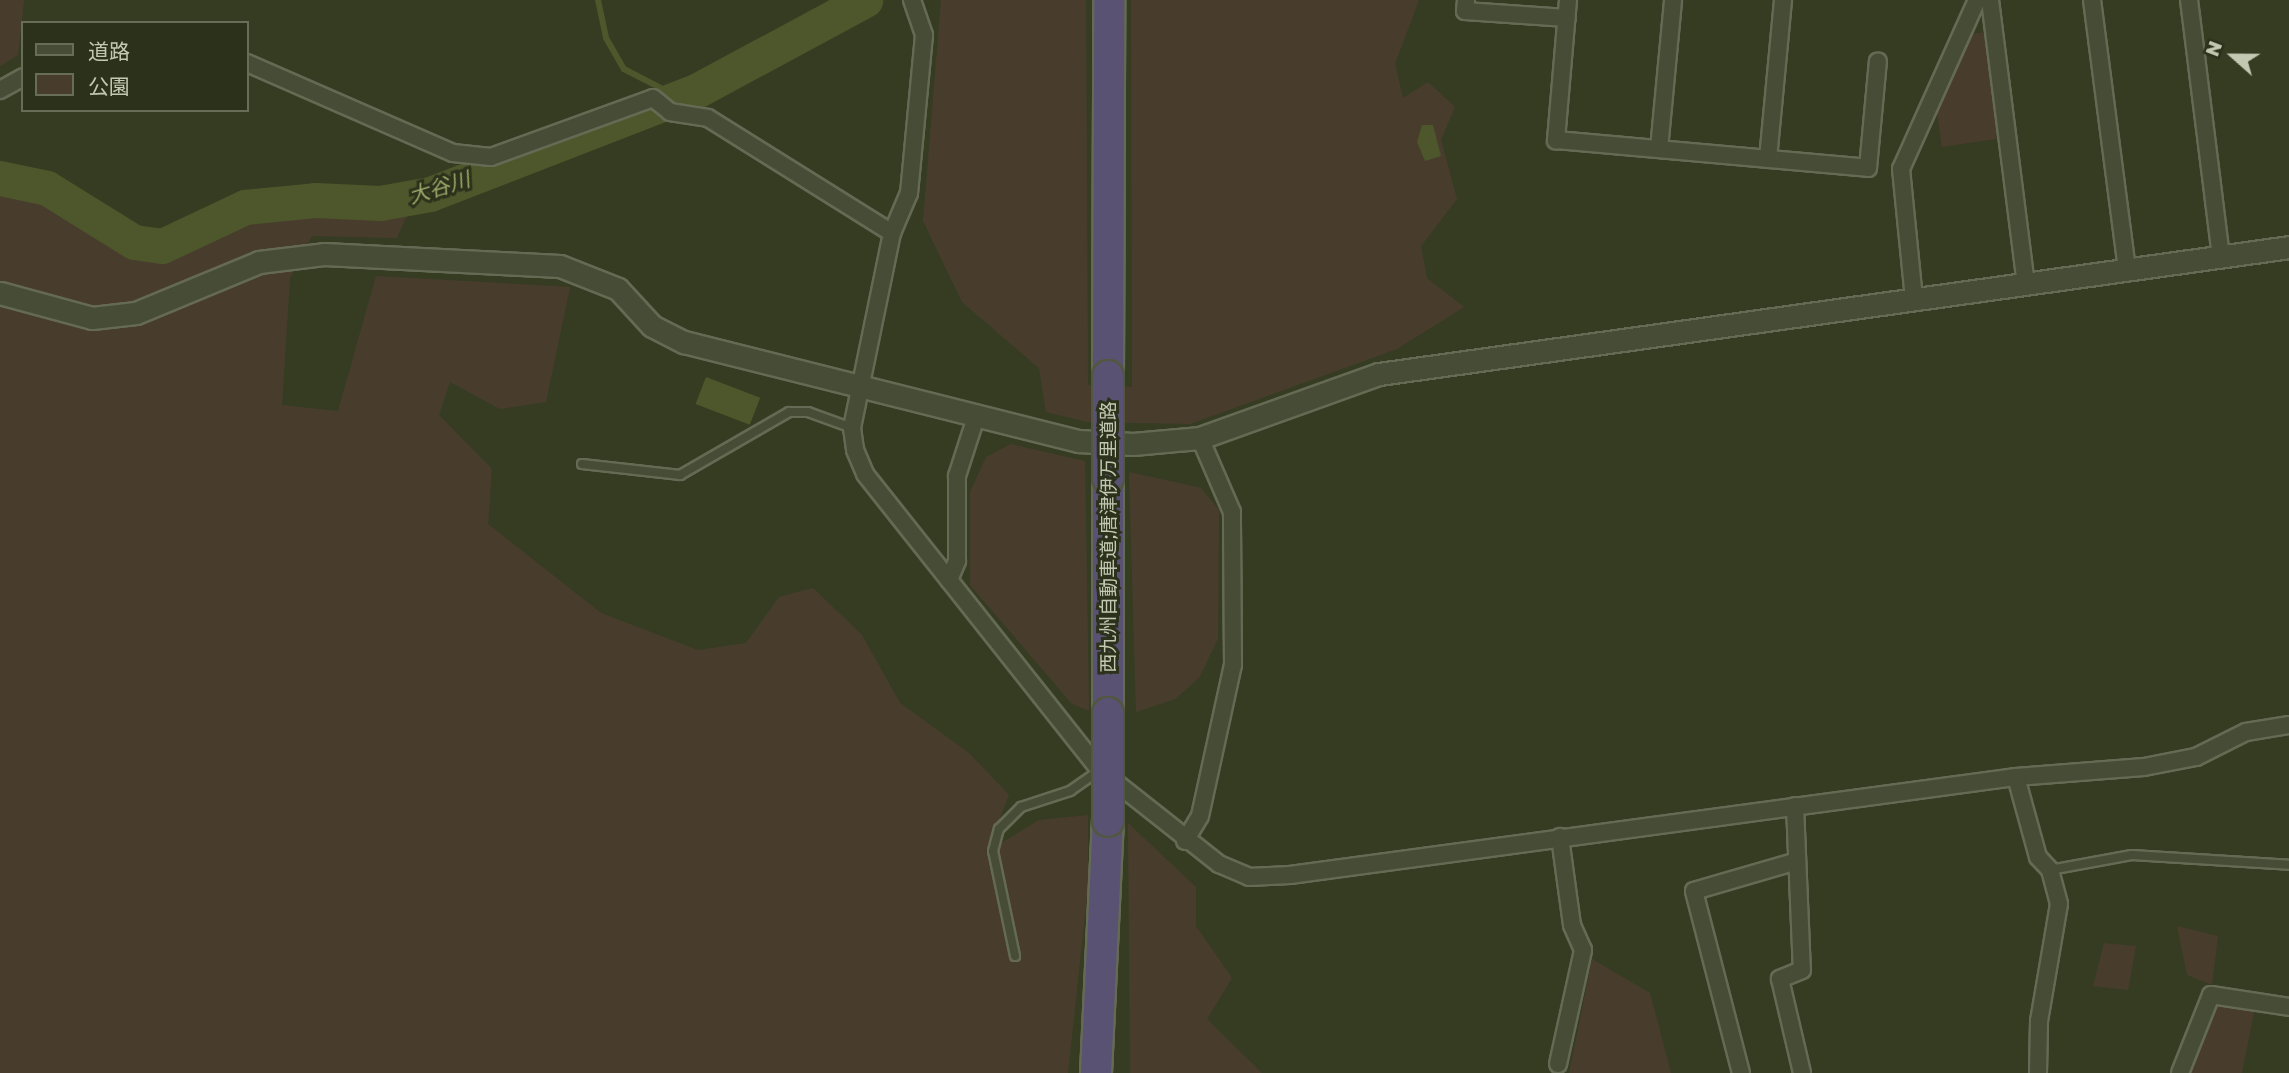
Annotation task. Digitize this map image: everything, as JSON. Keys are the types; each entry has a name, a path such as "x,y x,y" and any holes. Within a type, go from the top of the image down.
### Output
{"highway":[{"name":"西九州自動車道;唐津伊万里道路","path":"1096,1073 1108,821 1109,0"}],"street":[{"path":"912,0 924,36 909,193 892,233 852,428 865,474 1100,770 1185,841 1249,877 2016,777 2196,757 2246,733 2289,725"},
{"path":"1466,0 1465,11 1567,18"},
{"path":"1568,0 1556,139 1868,167 1878,61"},
{"path":"1659,149 1672,0"},
{"path":"1768,159 1783,0"},
{"path":"1914,299 1901,169 1977,0"},
{"path":"1990,0 2026,284"},
{"path":"2092,0 2127,270"},
{"path":"2189,0 2221,257"},
{"path":"248,63 453,153 491,157 645,96 658,104 708,118 892,233"},
{"path":"0,90 21,78"},
{"path":"0,293 92,318 136,313 259,262 324,254 560,266 618,289 652,326 684,342 1079,441 1200,438 1379,374 2289,247"},
{"path":"949,580 957,561 957,476 976,417"},
{"path":"1185,841 1200,816 1233,665 1232,512 1200,438"},
{"path":"2016,777 2038,858 2050,870 2059,904 2039,1021 2038,1073"},
{"path":"1795,806 1802,970 1780,979 1802,1073"},
{"path":"1558,1064 1583,950 1572,925 1560,837"},
{"path":"1741,1073 1694,891 1797,861"},
{"path":"2180,1073 2211,995 2289,1007"}],"lane":[{"path":"582,464 680,475 789,412 808,412 852,428"},
{"path":"1015,956 993,850 999,829 1021,807 1070,791 1100,770"},
{"path":"2050,870 2132,855 2289,865"}],"green space":[{"path":"0,0 24,0 18,55 0,66"},
{"path":"941,0 1086,0 1088,385 1132,387 1131,0 1419,0 1395,64 1403,98 1428,82 1455,107 1441,140 1457,199 1421,246 1427,278 1464,307 1397,349 1190,424 1087,422 1046,412 1039,368 962,302 923,221"},
{"path":"1988,32 2002,138 1942,147 1936,106 1969,34"},
{"path":"0,189 45,194 130,247 163,254 239,214 321,209 407,215 397,238 312,236 290,278 282,405 338,411 376,276 570,287 546,402 500,409 450,382 439,415 492,469 488,524 601,613 698,650 746,643 779,597 813,588 862,635 900,703 969,753 1009,795 986,852 1039,820 1088,815 1088,887 1068,1073 0,1073"},
{"path":"1011,444 1085,461 1089,711 1072,704 970,585 970,492 986,457"},
{"path":"1129,472 1201,488 1219,510 1218,639 1199,678 1175,699 1136,712"},
{"path":"1128,823 1196,887 1196,926 1232,978 1207,1019 1262,1073 1130,1073"},
{"path":"2177,926 2218,936 2212,985 2187,975"},
{"path":"2104,943 2136,946 2128,990 2093,986"},
{"path":"1592,959 1650,993 1671,1073 1569,1073"},
{"path":"2217,1002 2255,1007 2242,1073 2189,1073"}],"shaded area":[{"path":"1422,125 1433,125 1441,156 1425,161 1417,142"},
{"path":"706,377 760,398 750,425 696,404"}],"waterway":[{"path":"598,0 606,38 624,69 676,96"},
{"name":"大谷川","path":"0,178 47,188 134,242 162,246 245,207 315,200 380,203 430,194 698,90 865,0"}]}
